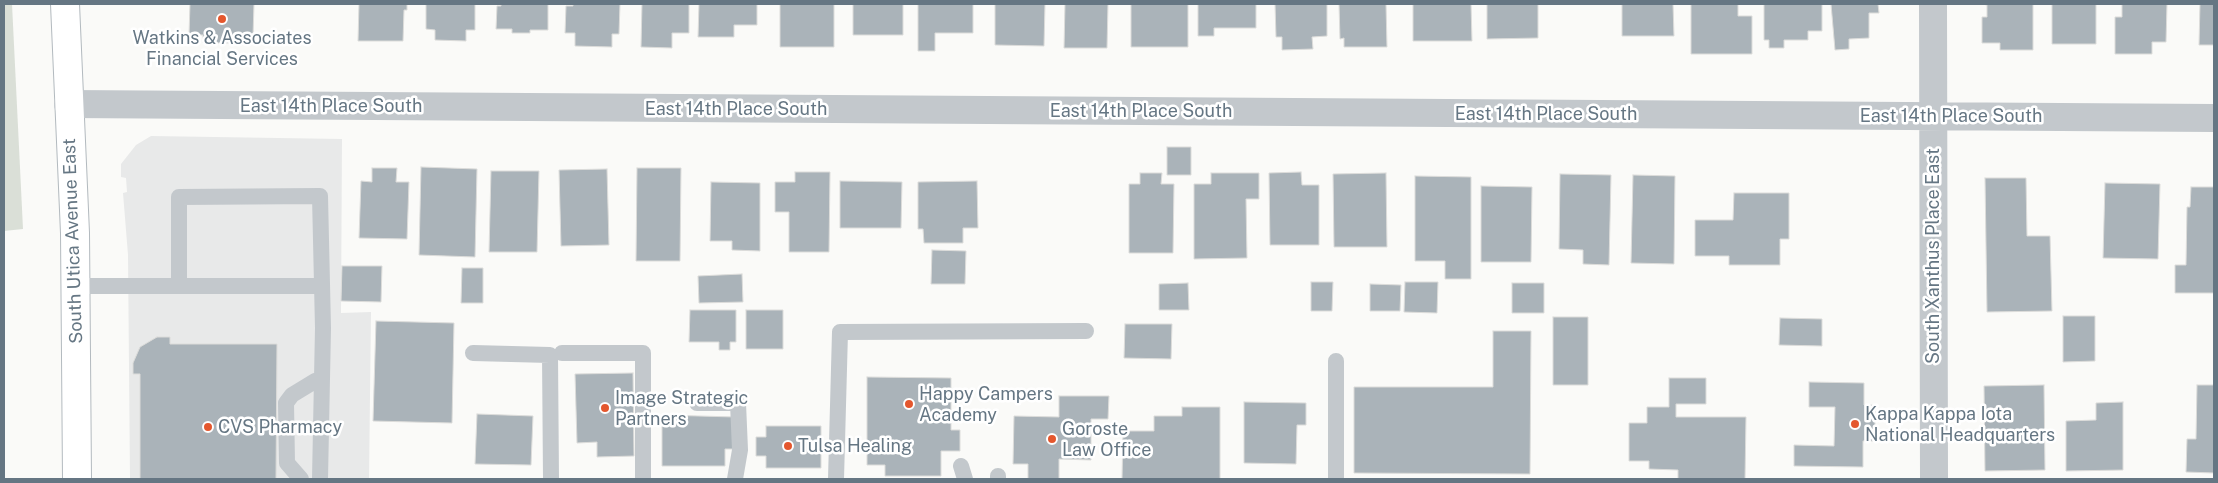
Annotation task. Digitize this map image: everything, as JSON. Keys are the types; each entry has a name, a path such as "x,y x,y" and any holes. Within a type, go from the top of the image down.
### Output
{"main road":[{"name":"South Utica Avenue East","path":"65,4 76,286 77,479"}],"street":[{"name":"South Xanthus Place East","path":"1933,4 1934,479"},
{"name":"East 14th Place South","path":"68,104 2214,118"}],"lane":[{"path":"179,286 179,198 320,196 322,286 320,479"},
{"path":"76,286 322,286"},
{"path":"836,479 840,332 1086,331"},
{"path":"473,353 550,355 551,479"},
{"path":"562,353 643,353 643,479"},
{"path":"1336,361 1336,479"},
{"path":"301,479 287,463 286,403 292,395 322,380"},
{"path":"697,403 738,403 740,450 735,479"}],"shaded area":[{"path":"4,4 12,4 23,229 4,231"},
{"path":"151,136 342,139 341,313 371,312 369,479 130,479 128,255 123,193 127,192 126,178 121,177 121,164 136,145"}],"building":[{"name":"Watkins & Associates Financial Services","path":"190,4 254,4 253,36 239,36 239,43 203,43 203,35 189,35"},
{"path":"359,4 407,4 407,10 404,10 403,41 358,41"},
{"path":"426,4 475,4 475,30 466,30 466,41 435,40 435,30 426,29"},
{"path":"501,4 548,4 548,30 512,33 512,29 496,29 497,6 501,6"},
{"path":"573,4 620,4 619,34 612,34 612,47 575,46 575,33 565,33 566,6 573,6"},
{"path":"642,4 689,4 689,33 672,33 672,48 641,47"},
{"path":"699,4 757,4 757,25 734,25 734,37 698,37"},
{"path":"780,4 834,4 834,47 780,47"},
{"path":"853,4 903,4 903,35 853,35"},
{"path":"918,4 973,4 973,33 935,33 935,51 918,51"},
{"path":"995,4 1045,4 1044,46 995,45"},
{"path":"1065,4 1108,4 1107,48 1064,48"},
{"path":"1131,4 1188,4 1188,47 1131,47"},
{"path":"1198,4 1256,4 1256,28 1214,28 1214,36 1198,36"},
{"path":"1275,4 1327,4 1327,36 1312,37 1313,49 1282,50 1282,37 1276,37"},
{"path":"1339,4 1386,4 1387,47 1344,47 1344,38 1340,39"},
{"path":"1413,4 1471,4 1472,41 1413,41"},
{"path":"1487,4 1538,4 1538,38 1487,39"},
{"path":"1622,4 1673,4 1674,36 1622,36"},
{"path":"1691,4 1738,4 1738,16 1752,16 1752,54 1691,54"},
{"path":"1764,4 1822,4 1822,31 1808,31 1808,40 1784,40 1784,48 1769,48 1769,40 1764,40"},
{"path":"1831,4 1878,4 1879,13 1869,13 1869,38 1849,39 1849,49 1835,50"},
{"path":"1982,4 2033,4 2033,50 2000,50 2000,43 1982,43 1982,17 1987,17 1987,5"},
{"path":"2052,4 2096,4 2096,44 2052,44"},
{"path":"2122,4 2167,4 2166,42 2152,42 2152,54 2115,54 2115,17 2122,17"},
{"path":"2200,4 2214,4 2214,45 2199,45"},
{"path":"1167,147 1191,147 1191,175 1167,175"},
{"path":"421,167 477,169 475,257 419,255"},
{"path":"372,168 397,168 396,182 409,182 407,239 359,238 361,181 372,182"},
{"path":"637,168 681,168 680,261 636,261"},
{"path":"607,169 609,245 561,246 559,170"},
{"path":"491,171 539,171 537,252 489,252"},
{"path":"795,172 830,172 829,252 789,252 789,212 775,212 775,182 795,182"},
{"path":"1301,172 1302,185 1319,185 1319,245 1270,245 1269,173"},
{"path":"1140,173 1162,173 1161,184 1174,184 1173,253 1129,253 1129,184 1140,184"},
{"path":"1211,173 1259,173 1259,199 1246,199 1247,258 1194,259 1194,184 1211,184"},
{"path":"1386,173 1387,247 1334,247 1333,174"},
{"path":"1560,174 1611,175 1609,265 1583,264 1583,250 1559,249"},
{"path":"1633,175 1675,176 1674,264 1631,263"},
{"path":"1415,176 1471,177 1471,279 1445,279 1445,261 1415,261"},
{"path":"1985,178 2026,178 2027,236 2050,236 2052,311 1987,312"},
{"path":"840,181 902,182 901,228 840,228"},
{"path":"977,181 978,228 963,228 963,243 924,243 923,229 918,229 918,182"},
{"path":"711,182 760,183 760,251 732,250 732,241 710,241"},
{"path":"2105,183 2160,184 2158,259 2103,258"},
{"path":"1481,186 1532,187 1531,262 1481,262"},
{"path":"2191,187 2214,187 2214,293 2175,293 2175,265 2186,265 2187,207 2190,207"},
{"path":"1734,193 1789,193 1789,239 1780,239 1780,265 1729,265 1729,256 1695,256 1695,220 1733,220"},
{"path":"932,250 966,251 965,284 931,284"},
{"path":"342,266 382,266 381,302 341,301"},
{"path":"462,268 483,268 483,303 461,303"},
{"path":"742,274 743,302 699,303 698,276"},
{"path":"1311,282 1333,282 1332,311 1311,311"},
{"path":"1405,282 1438,282 1437,313 1404,312"},
{"path":"1188,283 1189,310 1159,310 1159,284"},
{"path":"1512,283 1544,283 1544,313 1512,313"},
{"path":"1370,284 1401,285 1400,311 1370,311"},
{"path":"690,310 736,310 736,342 730,342 730,350 719,350 719,342 689,342"},
{"path":"746,310 783,310 783,349 746,349"},
{"path":"2063,316 2095,316 2095,361 2063,362"},
{"path":"1553,317 1588,317 1588,385 1553,385"},
{"path":"1780,318 1822,319 1822,346 1779,345"},
{"path":"376,321 454,323 452,423 373,421"},
{"path":"1125,324 1172,324 1171,359 1124,358"},
{"path":"1493,331 1531,331 1530,474 1354,473 1354,387 1493,387"},
{"name":"CVS Pharmacy","path":"157,337 170,337 170,344 277,344 276,479 140,479 140,374 133,374 133,363 140,347"},
{"name":"Image Strategic Partners","path":"633,373 634,456 597,457 597,442 577,443 575,374"},
{"name":"Happy Campers Academy","path":"867,377 951,378 951,430 960,430 960,451 941,451 941,476 885,476 885,465 867,465"},
{"path":"1669,378 1706,378 1706,404 1676,404 1676,417 1746,417 1745,479 1678,479 1678,470 1649,469 1649,461 1629,461 1629,423 1647,423 1647,407 1669,407"},
{"name":"Kappa Kappa Iota National Headquarters","path":"1809,382 1864,383 1864,405 1875,405 1875,441 1863,441 1863,467 1794,466 1794,445 1834,446 1835,407 1809,407"},
{"path":"2044,385 2045,470 1985,471 1984,386"},
{"path":"2197,385 2214,385 2214,473 2186,472 2187,439 2196,439"},
{"name":"Goroste Law Office","path":"1059,396 1109,396 1108,419 1091,419 1091,460 1059,459 1059,479 1028,479 1028,464 1013,464 1014,416 1059,417"},
{"path":"1244,402 1306,403 1306,425 1297,425 1296,464 1244,463"},
{"path":"2123,402 2123,470 2066,471 2066,421 2096,420 2096,403"},
{"path":"1182,407 1220,407 1220,479 1122,479 1123,431 1154,431 1154,416 1182,416"},
{"path":"477,414 533,416 531,465 475,464"},
{"path":"662,415 735,417 735,449 725,449 725,466 662,466"},
{"name":"Tulsa Healing","path":"766,426 821,426 821,468 766,468 766,456 756,456 756,437 766,437"}],"place":[{"name":"Watkins & Associates Financial Services","path":"222,19"},
{"name":"Happy Campers Academy","path":"909,404"},
{"name":"Image Strategic Partners","path":"605,408"},
{"name":"Kappa Kappa Iota National Headquarters","path":"1855,424"},
{"name":"CVS Pharmacy","path":"208,427"},
{"name":"Goroste Law Office","path":"1052,439"},
{"name":"Tulsa Healing","path":"788,446"}]}
